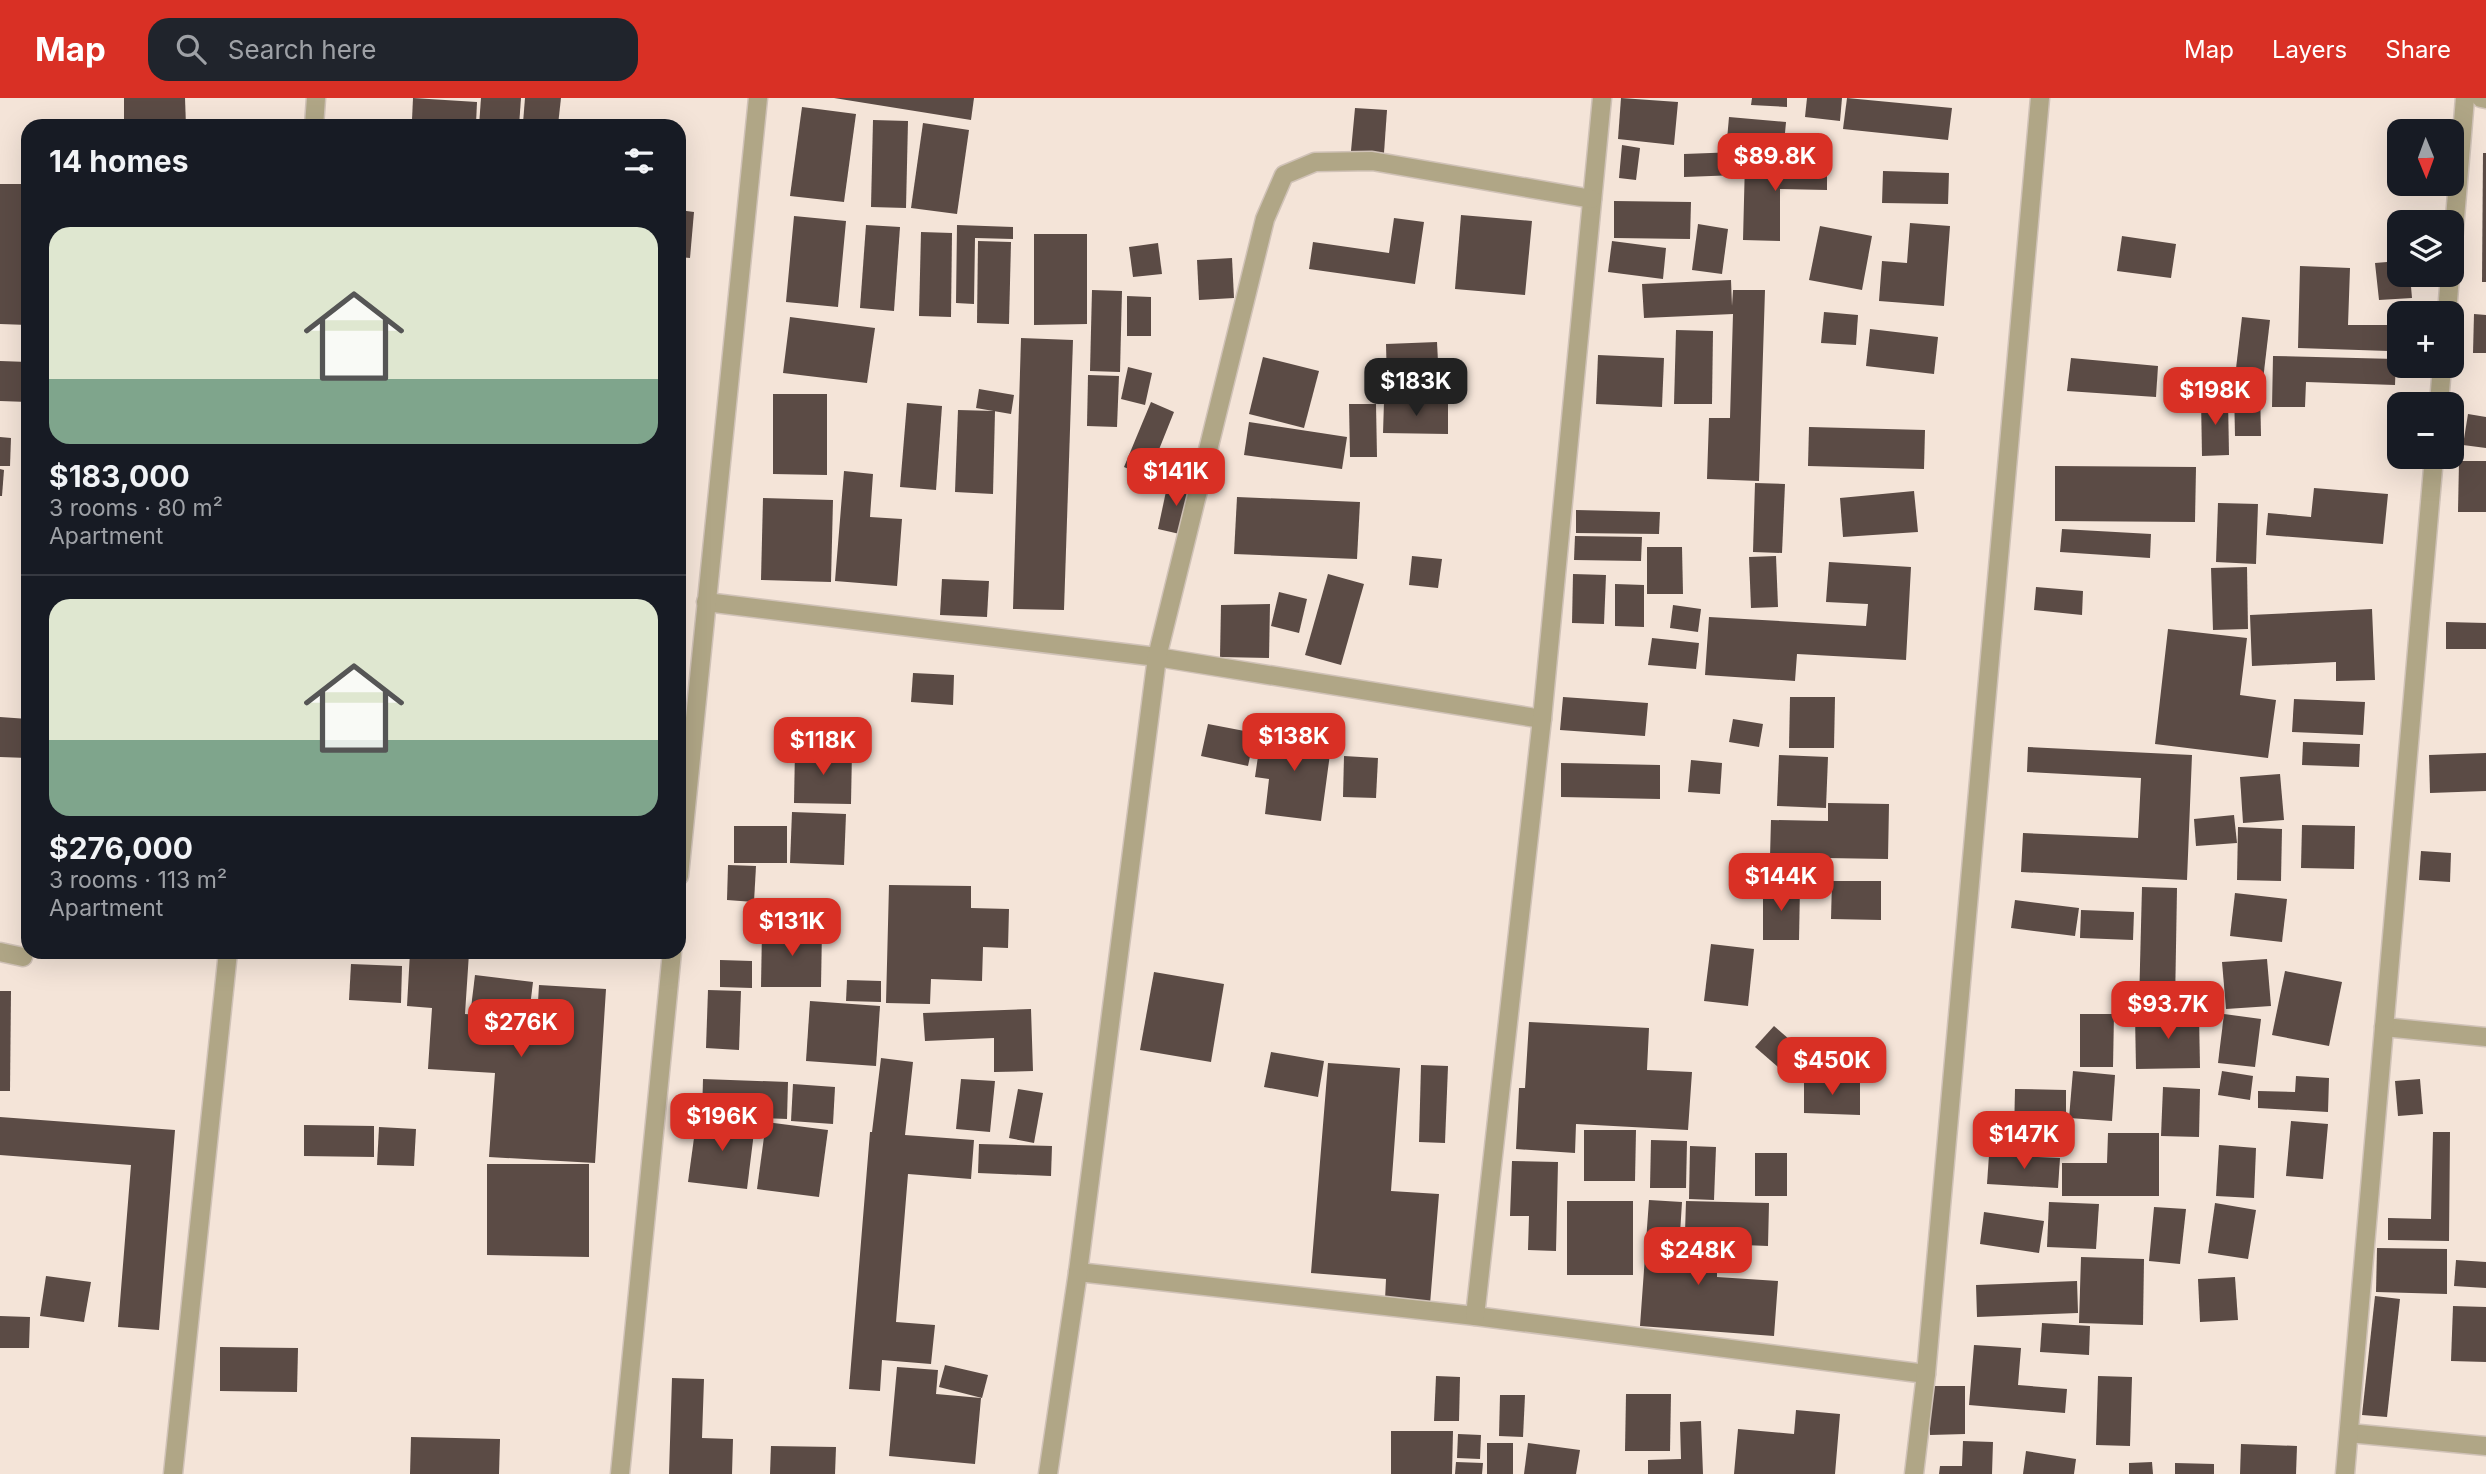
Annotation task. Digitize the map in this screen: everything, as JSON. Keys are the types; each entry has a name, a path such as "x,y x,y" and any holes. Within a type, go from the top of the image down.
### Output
{"street":[{"path":"314,119 316,98"},
{"path":"686,805 758,98"},
{"path":"1475,1316 1542,719 1602,98"},
{"path":"1914,1474 1926,1374 2040,98"},
{"path":"2456,210 2465,98"},
{"path":"2481,98 2486,99"},
{"path":"1048,1474 1078,1272 1157,657 1265,219 1284,175 1315,162 1372,160 1592,199"},
{"path":"2345,1474 2433,469"},
{"path":"706,602 1157,657 1542,719"},
{"path":"0,952 21,957"},
{"path":"173,1474 227,959"},
{"path":"620,1474 670,959"},
{"path":"2384,1027 2486,1037"},
{"path":"1078,1272 1475,1316 1926,1374"},
{"path":"2349,1433 2486,1446"}],"building":[{"path":"124,98 185,98 186,119 124,119"},
{"path":"413,98 477,102 476,119 412,119"},
{"path":"481,98 521,98 520,119 480,119"},
{"path":"525,98 561,98 559,119 523,119"},
{"path":"834,98 974,98 971,120"},
{"path":"1621,98 1678,102 1674,145 1618,139"},
{"path":"1752,98 1787,98 1787,107 1751,105"},
{"path":"1807,98 1842,98 1840,121 1805,117"},
{"path":"1847,98 1952,108 1948,140 1843,129"},
{"path":"802,107 856,114 844,202 790,196"},
{"path":"1355,108 1387,110 1384,153 1351,151"},
{"path":"1729,117 1786,122 1783,155 1726,151"},
{"path":"873,120 908,121 906,208 871,207"},
{"path":"923,123 969,130 957,214 911,208"},
{"path":"1622,145 1640,148 1636,180 1619,178"},
{"path":"1737,152 1738,175 1684,177 1684,154"},
{"path":"2483,153 2486,153 2486,282 2482,282"},
{"path":"1745,161 1827,161 1827,190 1780,189 1780,241 1743,240"},
{"path":"1883,171 1949,173 1948,204 1882,203"},
{"path":"0,184 21,184 21,325 0,324"},
{"path":"1614,201 1691,202 1690,239 1614,238"},
{"path":"686,211 694,212 690,258 686,258"},
{"path":"1461,215 1532,221 1525,295 1455,289"},
{"path":"794,216 846,221 838,307 786,302"},
{"path":"1394,218 1424,222 1415,284 1309,269 1313,242 1389,253"},
{"path":"1910,223 1950,226 1944,306 1879,301 1882,261 1907,263"},
{"path":"1698,224 1728,229 1722,274 1692,270"},
{"path":"866,225 900,227 894,311 860,308"},
{"path":"957,225 1013,227 1013,239 975,238 974,304 956,303"},
{"path":"1820,226 1872,236 1862,290 1809,280"},
{"path":"921,232 952,233 951,317 919,316"},
{"path":"1034,234 1087,234 1087,324 1034,325"},
{"path":"2122,236 2176,244 2171,278 2117,271"},
{"path":"978,241 1011,242 1009,324 977,323"},
{"path":"1612,241 1666,248 1663,279 1608,272"},
{"path":"1158,243 1162,274 1133,277 1129,247"},
{"path":"1232,258 1234,298 1199,300 1197,260"},
{"path":"2387,262 2387,287 2411,287 2412,298 2379,300 2375,263"},
{"path":"2300,266 2350,268 2348,325 2387,325 2387,351 2298,348"},
{"path":"1731,280 1732,306 1733,290 1765,290 1759,481 1707,479 1709,418 1730,418 1733,314 1644,318 1642,284"},
{"path":"1092,290 1122,291 1120,372 1090,371"},
{"path":"1127,296 1151,297 1151,336 1127,336"},
{"path":"1824,312 1858,315 1856,345 1821,343"},
{"path":"2474,314 2486,315 2486,353 2473,353"},
{"path":"790,317 875,328 867,383 783,373"},
{"path":"2242,317 2270,320 2263,380 2235,377"},
{"path":"1870,329 1938,337 1934,374 1866,366"},
{"path":"1676,330 1713,331 1712,404 1674,404"},
{"path":"1021,338 1073,340 1064,610 1013,609"},
{"path":"1437,342 1439,381 1387,384 1386,344"},
{"path":"1598,355 1664,358 1662,407 1596,404"},
{"path":"2273,356 2387,359 2387,378 2395,378 2395,385 2306,382 2305,407 2272,407"},
{"path":"1263,357 1319,371 1304,428 1249,414"},
{"path":"2071,358 2158,366 2156,397 2067,391"},
{"path":"0,361 21,362 21,402 0,401"},
{"path":"1128,367 1152,373 1145,405 1121,399"},
{"path":"1088,375 1119,376 1117,427 1087,426"},
{"path":"2260,386 2261,436 2235,436 2234,387"},
{"path":"979,389 1014,395 1011,414 976,408"},
{"path":"773,394 827,394 827,475 773,474"},
{"path":"2228,398 2229,455 2202,456 2201,399"},
{"path":"1384,401 1448,402 1448,434 1383,433"},
{"path":"1151,402 1174,412 1148,477 1124,467"},
{"path":"907,403 942,406 936,490 900,487"},
{"path":"1349,404 1376,404 1377,457 1350,457"},
{"path":"958,410 995,411 993,494 955,492"},
{"path":"2468,414 2486,417 2486,448 2464,445"},
{"path":"1249,422 1347,437 1342,469 1244,455"},
{"path":"1809,427 1925,430 1924,469 1808,466"},
{"path":"0,437 11,438 10,466 0,466"},
{"path":"2464,461 2486,461 2486,512 2458,512 2459,469 2464,469"},
{"path":"2055,466 2196,467 2195,522 2055,521"},
{"path":"0,469 4,470 2,496 0,496"},
{"path":"844,471 873,474 870,517 902,519 897,586 835,581"},
{"path":"1168,482 1195,487 1184,535 1158,529"},
{"path":"1755,483 1785,484 1782,553 1753,552"},
{"path":"2314,488 2388,494 2383,544 2266,535 2268,513 2311,517"},
{"path":"1914,491 1918,532 1843,537 1840,498"},
{"path":"1237,497 1360,502 1357,559 1234,554"},
{"path":"763,498 833,500 831,582 761,580"},
{"path":"2218,503 2258,504 2256,564 2216,562"},
{"path":"1576,510 1660,512 1659,534 1576,533"},
{"path":"2062,529 2151,534 2150,558 2060,552"},
{"path":"1575,536 1642,537 1641,561 1574,560"},
{"path":"1647,547 1682,547 1683,594 1647,594"},
{"path":"1412,556 1442,559 1438,588 1409,585"},
{"path":"1776,556 1778,607 1751,608 1749,557"},
{"path":"1829,562 1911,567 1906,660 1797,654 1795,681 1705,675 1709,617 1866,626 1868,604 1826,602"},
{"path":"2247,567 2248,629 2213,630 2211,568"},
{"path":"1328,574 1364,584 1341,665 1305,655"},
{"path":"1573,574 1606,575 1604,624 1572,623"},
{"path":"942,579 989,581 987,617 940,615"},
{"path":"1615,584 1644,585 1644,627 1615,626"},
{"path":"2036,587 2083,591 2082,615 2034,610"},
{"path":"1279,592 1307,599 1299,633 1271,626"},
{"path":"1270,604 1269,658 1220,657 1221,605"},
{"path":"1673,605 1701,609 1698,632 1670,628"},
{"path":"2372,609 2375,680 2336,681 2336,662 2252,666 2250,615"},
{"path":"2446,622 2486,623 2486,649 2446,649"},
{"path":"2168,629 2247,638 2240,695 2276,700 2268,758 2155,744"},
{"path":"1652,638 1699,643 1696,669 1648,665"},
{"path":"913,673 954,675 953,705 911,702"},
{"path":"1563,697 1648,703 1645,736 1560,730"},
{"path":"1790,697 1835,697 1834,748 1789,748"},
{"path":"2294,699 2365,702 2363,735 2292,732"},
{"path":"0,717 21,718 21,758 0,757"},
{"path":"1733,719 1763,724 1759,747 1729,742"},
{"path":"1208,724 1255,733 1248,766 1201,756"},
{"path":"1262,729 1332,739 1321,821 1265,814 1269,779 1255,777"},
{"path":"2303,742 2360,744 2359,767 2302,765"},
{"path":"2028,747 2192,755 2187,880 2021,872 2023,833 2138,838 2141,778 2027,772"},
{"path":"795,749 852,751 851,804 794,803"},
{"path":"2486,753 2486,791 2430,793 2429,755"},
{"path":"1779,755 1828,757 1826,808 1777,806"},
{"path":"1344,756 1378,758 1376,798 1343,797"},
{"path":"1691,760 1722,763 1720,794 1688,792"},
{"path":"1561,763 1660,765 1660,799 1561,797"},
{"path":"2280,774 2284,820 2243,823 2240,777"},
{"path":"1828,803 1889,804 1888,859 1770,857 1771,820 1828,821"},
{"path":"792,812 846,814 844,865 790,863"},
{"path":"2234,815 2237,843 2196,846 2194,819"},
{"path":"2302,825 2355,826 2354,869 2301,868"},
{"path":"734,826 787,826 787,863 734,863"},
{"path":"2238,827 2282,829 2281,881 2237,880"},
{"path":"2421,851 2451,853 2450,882 2419,880"},
{"path":"728,865 756,866 754,902 727,900"},
{"path":"1832,881 1881,881 1881,920 1831,919"},
{"path":"889,885 971,886 971,908 1009,909 1008,948 983,947 982,981 931,979 930,1004 886,1003"},
{"path":"1763,886 1800,886 1799,940 1763,940"},
{"path":"2142,887 2177,888 2175,1005 2139,1004"},
{"path":"2235,893 2287,899 2282,942 2230,936"},
{"path":"2015,900 2079,908 2075,936 2011,928"},
{"path":"2081,910 2134,912 2133,940 2080,938"},
{"path":"762,929 822,929 821,987 761,987"},
{"path":"1711,944 1754,949 1748,1006 1704,1001"},
{"path":"410,959 469,959 465,1014 537,1019 539,985 606,989 595,1163 489,1157 495,1073 428,1069 432,1008 407,1006"},
{"path":"2267,959 2271,1006 2226,1009 2222,962"},
{"path":"720,960 752,961 752,988 720,987"},
{"path":"351,964 402,966 401,1003 349,1000"},
{"path":"2285,971 2342,982 2329,1046 2272,1035"},
{"path":"1154,972 1224,984 1211,1062 1140,1050"},
{"path":"475,975 533,982 529,1015 471,1008"},
{"path":"847,980 881,981 881,1002 846,1001"},
{"path":"708,990 741,991 739,1050 706,1048"},
{"path":"0,991 11,991 10,1091 0,1091"},
{"path":"810,1001 880,1006 876,1066 806,1061"},
{"path":"1031,1009 1033,1071 994,1072 994,1038 925,1041 923,1013"},
{"path":"2080,1014 2114,1014 2113,1067 2080,1067"},
{"path":"2199,1014 2200,1068 2136,1069 2135,1015"},
{"path":"2224,1014 2261,1019 2255,1067 2218,1063"},
{"path":"1529,1022 1649,1028 1647,1070 1692,1072 1688,1130 1576,1124 1575,1153 1516,1149 1519,1088 1525,1088"},
{"path":"1774,1026 1797,1046 1778,1067 1755,1047"},
{"path":"1271,1052 1324,1061 1318,1097 1264,1087"},
{"path":"881,1058 913,1062 905,1135 974,1140 971,1179 908,1174 896,1322 935,1325 931,1364 882,1360 880,1391 849,1389 870,1132"},
{"path":"1328,1063 1400,1068 1391,1191 1439,1194 1430,1304 1385,1300 1386,1279 1311,1273"},
{"path":"1421,1065 1448,1066 1445,1143 1419,1142"},
{"path":"2073,1071 2115,1075 2112,1121 2069,1118"},
{"path":"2222,1071 2253,1076 2250,1100 2218,1095"},
{"path":"2296,1076 2329,1078 2328,1112 2258,1108 2258,1091 2295,1092"},
{"path":"703,1079 788,1082 787,1119 702,1116"},
{"path":"961,1079 995,1081 990,1132 956,1129"},
{"path":"1804,1079 1860,1081 1860,1115 1804,1113"},
{"path":"2420,1079 2423,1114 2398,1116 2395,1081"},
{"path":"793,1084 835,1087 833,1124 791,1121"},
{"path":"2163,1087 2200,1089 2199,1137 2161,1136"},
{"path":"1018,1089 1043,1093 1034,1143 1009,1138"},
{"path":"2015,1089 2066,1090 2066,1135 2014,1134"},
{"path":"697,1116 755,1124 747,1189 688,1182"},
{"path":"0,1117 175,1130 159,1330 118,1327 131,1165 0,1155"},
{"path":"2291,1121 2328,1124 2323,1179 2286,1176"},
{"path":"766,1122 828,1130 819,1197 757,1189"},
{"path":"304,1125 374,1126 374,1157 304,1156"},
{"path":"379,1127 416,1129 414,1166 377,1165"},
{"path":"1584,1130 1636,1130 1635,1181 1584,1181"},
{"path":"2433,1132 2450,1132 2449,1241 2388,1240 2388,1218 2431,1219"},
{"path":"2108,1133 2159,1133 2159,1196 2062,1196 2062,1163 2107,1163"},
{"path":"1651,1140 1687,1141 1686,1188 1650,1188"},
{"path":"979,1144 1052,1146 1051,1176 978,1173"},
{"path":"2219,1145 2256,1148 2254,1198 2216,1196"},
{"path":"1690,1146 1716,1147 1714,1200 1689,1199"},
{"path":"1755,1153 1787,1153 1787,1196 1755,1196"},
{"path":"1989,1155 2060,1158 2058,1188 1987,1184"},
{"path":"1512,1161 1558,1162 1556,1251 1528,1250 1529,1216 1510,1216"},
{"path":"487,1164 589,1164 589,1257 487,1255"},
{"path":"1649,1200 1682,1202 1678,1266 1717,1269 1717,1277 1778,1281 1774,1336 1640,1326"},
{"path":"1567,1201 1633,1201 1633,1275 1567,1275"},
{"path":"1686,1201 1769,1203 1768,1246 1719,1244 1719,1266 1684,1264"},
{"path":"2049,1202 2099,1204 2096,1249 2047,1247"},
{"path":"2215,1203 2256,1210 2248,1259 2208,1253"},
{"path":"2154,1207 2186,1209 2180,1264 2149,1261"},
{"path":"1984,1212 2044,1221 2039,1253 1980,1244"},
{"path":"2377,1248 2447,1249 2447,1294 2376,1292"},
{"path":"2081,1257 2144,1259 2143,1325 2079,1323"},
{"path":"2456,1260 2486,1262 2486,1288 2454,1286"},
{"path":"46,1276 91,1282 84,1322 40,1316"},
{"path":"2235,1277 2238,1320 2200,1322 2198,1279"},
{"path":"2077,1281 2078,1313 1977,1317 1976,1285"},
{"path":"2375,1296 2400,1299 2387,1417 2362,1415"},
{"path":"2453,1306 2486,1307 2486,1362 2451,1361"},
{"path":"0,1316 30,1317 29,1348 0,1348"},
{"path":"2042,1323 2090,1326 2089,1355 2040,1352"},
{"path":"1974,1345 2021,1348 2018,1385 2067,1389 2065,1413 1969,1405"},
{"path":"220,1347 298,1348 297,1392 220,1391"},
{"path":"945,1365 988,1375 982,1398 939,1387"},
{"path":"897,1367 938,1370 936,1394 981,1398 975,1464 889,1456"},
{"path":"1436,1376 1460,1377 1459,1421 1434,1421"},
{"path":"2098,1376 2132,1377 2130,1446 2096,1445"},
{"path":"672,1378 704,1379 702,1438 733,1439 732,1474 669,1474"},
{"path":"1929,1386 1965,1386 1965,1434 1930,1435"},
{"path":"1626,1394 1671,1394 1670,1451 1625,1451"},
{"path":"1500,1395 1525,1395 1523,1437 1499,1436"},
{"path":"1796,1410 1840,1414 1835,1474 1734,1474 1738,1429 1794,1434"},
{"path":"1701,1421 1703,1474 1648,1474 1648,1460 1681,1459 1680,1422"},
{"path":"1391,1431 1453,1431 1452,1474 1391,1474"},
{"path":"1458,1434 1481,1435 1480,1459 1457,1458"},
{"path":"411,1437 500,1439 499,1474 410,1474"},
{"path":"1963,1441 1993,1442 1992,1474 1939,1474 1940,1466 1962,1466"},
{"path":"1487,1443 1513,1443 1513,1474 1487,1474"},
{"path":"1528,1443 1580,1450 1576,1474 1524,1474"},
{"path":"2241,1444 2297,1446 2296,1474 2240,1474"},
{"path":"771,1446 836,1447 835,1474 770,1474"},
{"path":"2026,1451 2076,1459 2074,1474 2023,1474"},
{"path":"1456,1462 1483,1463 1482,1474 1455,1474"},
{"path":"2152,1462 2153,1474 2129,1474 2129,1463"},
{"path":"2175,1463 2214,1464 2214,1474 2175,1474"}]}
